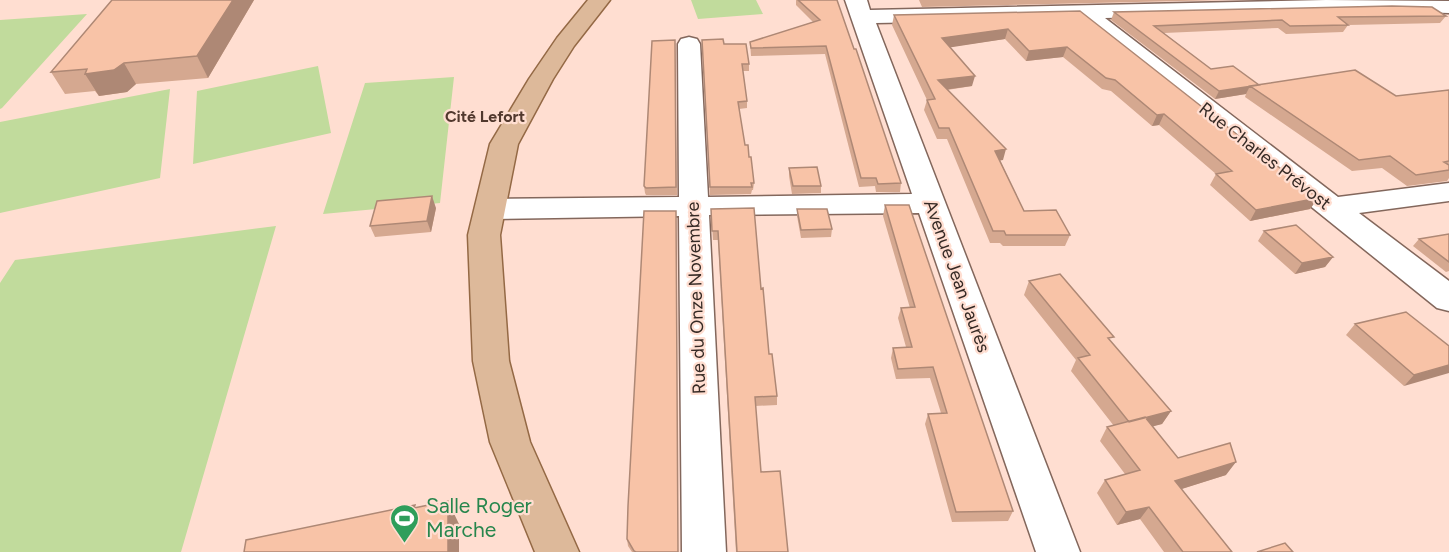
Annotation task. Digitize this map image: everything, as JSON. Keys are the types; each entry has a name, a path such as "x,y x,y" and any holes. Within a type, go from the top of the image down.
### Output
{"main road":[{"path":"557,552 510,442 491,361 484,235 504,144 541,79 599,0"}],"street":[{"path":"859,9 1082,11 1387,5 1449,7"},
{"name":"Avenue Jean Jaurès","path":"859,9 1058,552"},
{"name":"Rue Charles Prévost","path":"1082,11 1449,299"},
{"name":"Rue du Onze Novembre","path":"689,44 704,552"},
{"path":"1331,207 1449,192"},
{"path":"490,209 930,203"}],"green space":[{"path":"691,0 756,0 763,14 698,19"},
{"path":"87,14 2,108 0,109 0,20"},
{"path":"318,66 331,133 193,164 197,91"},
{"path":"454,77 440,203 323,214 365,83"},
{"path":"170,89 160,178 0,213 0,122"},
{"path":"276,226 181,552 0,552 0,283 15,260"}],"building":[{"path":"112,0 233,0 197,56 124,63 114,70 85,74 87,69 51,72"},
{"path":"798,0 837,0 901,183 878,184 876,178 861,178 826,46 751,48 750,42 820,20"},
{"path":"1432,7 1446,16 1338,17 1348,25 1290,26 1282,20 1154,26 1211,69 1233,66 1259,85 1219,91 1114,12"},
{"path":"1080,11 1318,198 1256,210 1216,174 1232,171 1164,114 1157,115 1115,80 1106,78 1067,47 1029,51 1008,29 942,38 975,76 938,80 1006,149 995,151 1024,211 1056,210 1070,235 1006,235 1004,231 993,231 949,128 939,128 927,100 935,99 894,15"},
{"path":"723,39 724,44 746,44 749,64 742,64 747,101 738,102 745,145 748,145 749,157 751,157 754,183 751,183 752,187 710,187 702,40"},
{"path":"675,40 676,187 646,188 644,186 652,41"},
{"path":"1355,70 1396,96 1449,90 1449,161 1444,162 1449,165 1449,170 1416,175 1390,156 1359,160 1250,86"},
{"path":"817,167 821,186 793,186 789,168"},
{"path":"432,196 427,221 370,226 377,201"},
{"path":"885,205 909,205 1013,511 956,512 928,414 947,413 933,367 898,369 893,348 912,347 901,308 915,307"},
{"path":"754,208 761,289 763,288 769,354 772,354 777,396 755,397 761,472 780,471 788,552 737,552 718,231 712,231 711,209"},
{"path":"797,209 827,209 832,229 801,230"},
{"path":"644,211 676,211 678,552 636,552 627,539"},
{"path":"1296,225 1333,257 1302,263 1264,231"},
{"path":"1449,234 1449,262 1419,239"},
{"path":"1060,274 1114,337 1108,338 1171,411 1129,422 1078,358 1090,355 1029,281"},
{"path":"1406,312 1449,346 1449,365 1414,375 1355,324"},
{"path":"1145,417 1178,458 1230,443 1236,462 1175,481 1232,552 1183,552 1149,507 1126,512 1105,480 1140,470 1107,427"},
{"path":"448,501 448,552 244,552 246,540 415,505 414,508"},
{"path":"1285,543 1293,552 1257,552"}],"place":[{"name":"Salle Roger Marche","path":"405,544"}],"district":[{"name":"Cité Lefort","path":"485,116"}]}
